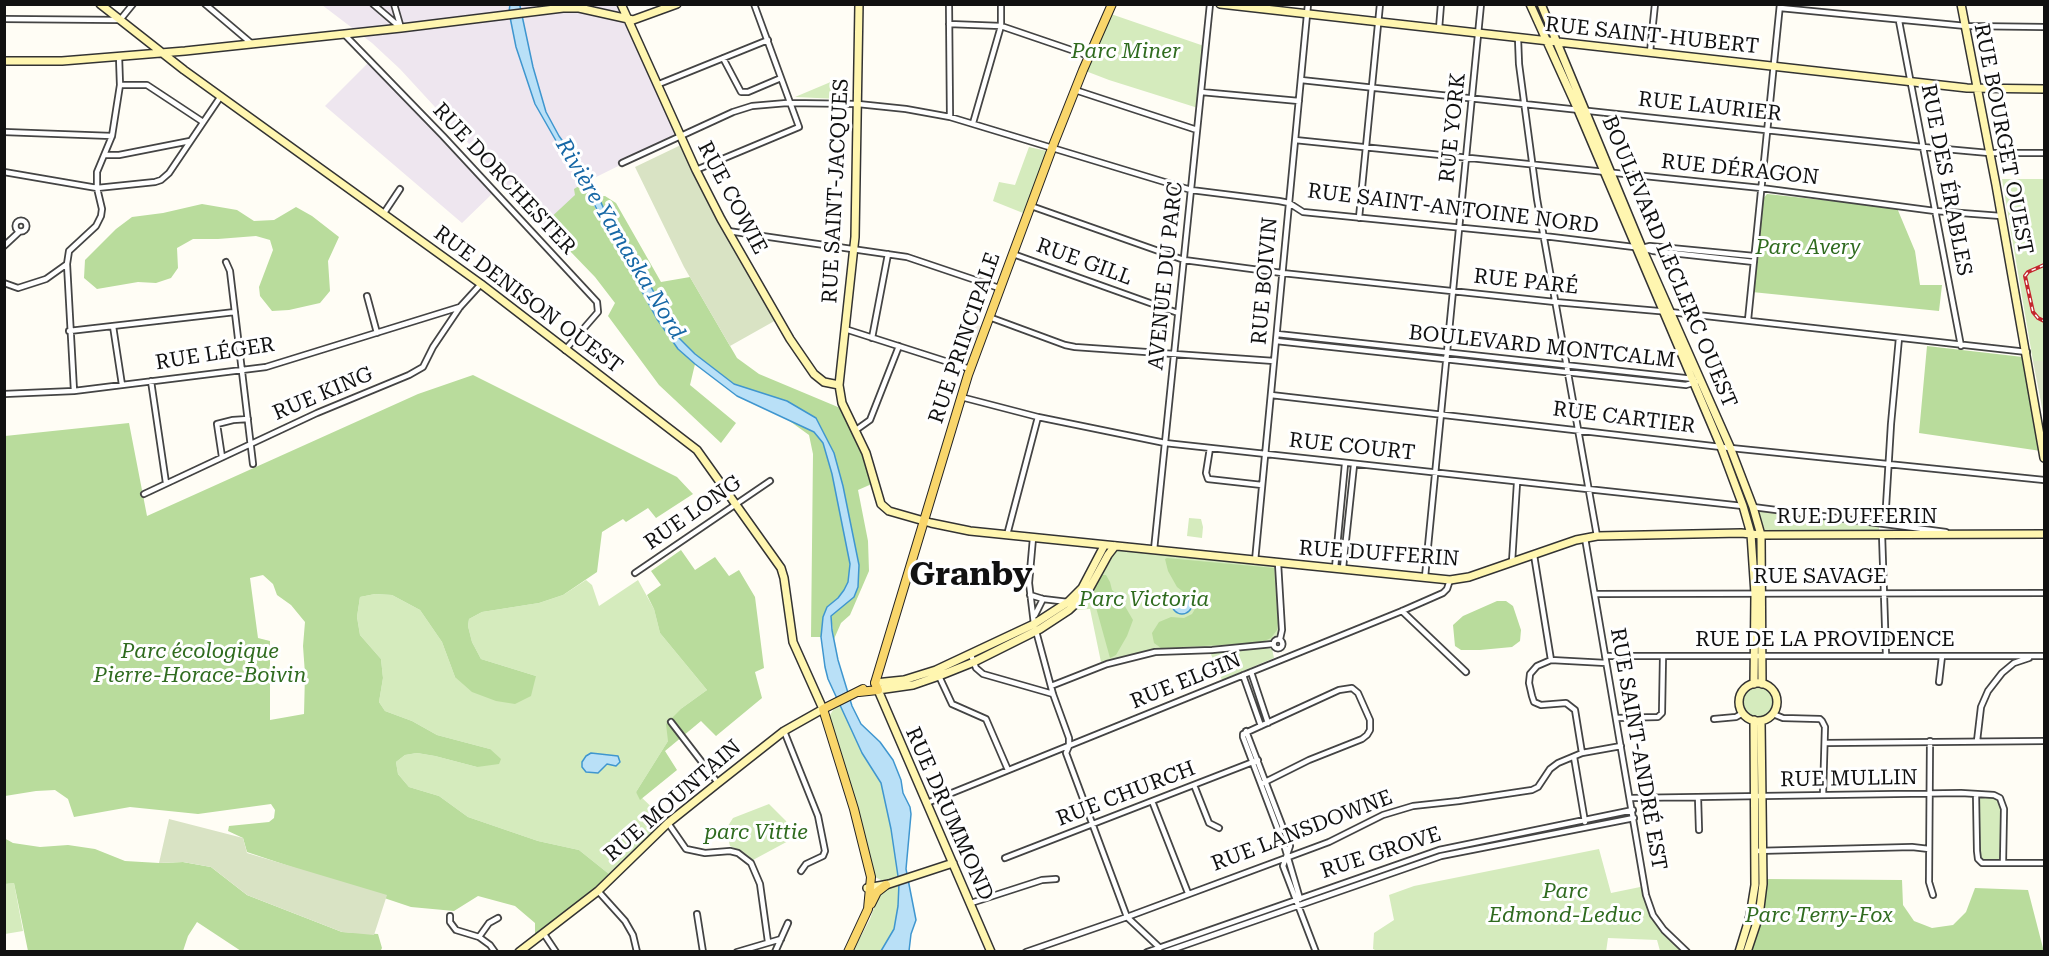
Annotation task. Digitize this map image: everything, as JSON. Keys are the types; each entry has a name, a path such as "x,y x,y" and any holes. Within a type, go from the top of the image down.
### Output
{"main road":[{"name":"RUE PRINCIPALE","path":"876,687 970,369 1075,90 1112,4"},
{"name":"RUE MOUNTAIN","path":"827,708 859,692 876,687"},
{"path":"827,708 871,877 858,930"},
{"path":"865,856 869,889 868,909"},
{"path":"871,877 888,884"},
{"path":"848,951 877,892 888,884"}],"street":[{"name":"RUE DENISON OUEST","path":"100,4 184,70 481,284 697,450 780,568 784,578 793,642 827,708"},
{"path":"4,19 120,20 133,4"},
{"path":"204,4 252,44"},
{"path":"373,4 401,28"},
{"path":"394,4 401,28"},
{"name":"RUE COWIE","path":"621,4 696,170 778,319 814,374 824,382 838,385"},
{"path":"4,61 62,61 185,51 563,8 579,8 633,20 676,4"},
{"path":"696,170 799,128 754,4"},
{"name":"RUE SAINT-JACQUES","path":"859,4 854,249 838,385 842,403 866,453 881,504 889,511 924,520"},
{"path":"949,4 950,117"},
{"path":"973,123 1000,26 1001,4"},
{"name":"AVENUE DU PARC","path":"1154,550 1210,4"},
{"name":"RUE SAINT-HUBERT","path":"1220,4 1977,89 2044,88"},
{"name":"RUE BOIVIN","path":"1255,561 1308,4"},
{"path":"1359,218 1380,4"},
{"path":"1438,29 1441,4"},
{"name":"RUE YORK","path":"1425,577 1481,4"},
{"name":"BOULEVARD LECLERC OUEST","path":"1530,4 1546,41 1582,110"},
{"name":"BOULEVARD LECLERC OUEST","path":"1541,4 1558,42 1582,110 1695,380 1743,506 1751,534 1758,594"},
{"path":"1650,52 1655,4"},
{"name":"RUE BOURGET OUEST","path":"1961,4 2044,458"},
{"path":"1748,320 1780,6 1899,21 1966,26 2044,27"},
{"name":"RUE DES ÉRABLES","path":"1899,21 1961,346"},
{"path":"949,24 1000,26 1089,56"},
{"name":"RUE DORCHESTER","path":"344,34 451,144 597,303 598,312 565,350"},
{"path":"1518,38 1532,165 1597,536"},
{"path":"659,84 768,40"},
{"path":"184,70 178,60 185,51"},
{"path":"74,391 67,264 69,251 88,236 101,216 97,172 112,136 120,85 118,56"},
{"path":"723,58 741,92 748,92 781,78"},
{"name":"RUE LAURIER","path":"1301,80 1923,147 1989,153 2044,153"},
{"path":"120,85 147,85 203,122"},
{"path":"1075,90 1197,130"},
{"path":"1201,92 1299,101"},
{"path":"4,171 97,188 161,180 169,173 221,96"},
{"name":"RUE SAINT-ANTOINE NORD","path":"622,163 733,112 752,106 858,104 950,117 1191,190 1289,202 1304,212 1639,248 1650,246 1754,259"},
{"path":"4,132 112,136"},
{"name":"RUE DÉRAGON","path":"1295,140 1761,188 1935,211 2001,216"},
{"path":"106,155 119,155 190,141"},
{"path":"384,213 400,189"},
{"name":"RUE PARÉ","path":"1031,206 1184,260 1282,273 1555,302 1666,311 2026,352"},
{"path":"728,231 907,257 999,288"},
{"path":"4,246 20,232"},
{"path":"872,338 888,254"},
{"name":"RUE GILL","path":"1013,254 1178,313"},
{"path":"226,262 230,271 254,464"},
{"path":"4,283 18,288 34,284 46,279 67,264"},
{"name":"RUE KING","path":"144,494 317,413 423,367 432,347 460,307 481,284"},
{"path":"367,296 378,333"},
{"name":"RUE LÉGER","path":"4,394 74,391 266,367 460,307"},
{"path":"69,331 235,312"},
{"path":"989,316 1065,345 1091,349 1274,361"},
{"path":"113,326 122,385"},
{"path":"845,329 970,369"},
{"name":"BOULEVARD MONTCALM","path":"1276,334 1568,370 1695,380"},
{"path":"1885,523 1899,338"},
{"name":"BOULEVARD MONTCALM","path":"1276,341 1447,356"},
{"path":"856,430 870,420 899,346"},
{"name":"BOULEVARD LECLERC OUEST","path":"1695,380 1730,447 1753,507 1761,535 1758,594"},
{"path":"151,381 166,483"},
{"name":"RUE CARTIER","path":"1271,395 1721,447 2044,480"},
{"name":"RUE COURT","path":"961,397 1038,417 1165,444 1743,506"},
{"path":"1007,535 1038,417"},
{"path":"222,457 217,424 248,419"},
{"path":"1210,448 1206,473 1208,479 1262,485"},
{"path":"1335,568 1346,464"},
{"path":"1343,568 1354,465"},
{"name":"RUE LONG","path":"635,573 770,480"},
{"path":"1512,562 1517,483"},
{"path":"1753,507 1957,533"},
{"path":"1341,512 1349,513"},
{"name":"RUE DUFFERIN","path":"924,520 970,531 1450,580 1469,577 1597,536 2044,534"},
{"path":"1882,534 1886,655"},
{"path":"1033,538 1030,595 1053,694 1069,738 1066,753 1127,917 1163,950"},
{"name":"RUE SAINT-ANDRÉ EST","path":"1585,538 1646,895 1653,915 1664,930 1687,951"},
{"path":"876,687 938,673 972,658 1035,624 1068,602 1082,588 1104,546"},
{"path":"1035,624 1059,617 1087,593 1115,546"},
{"path":"1534,555 1551,660"},
{"path":"1278,563 1282,630 1280,639 1282,644 1278,648"},
{"name":"RUE ELGIN","path":"927,803 1402,611 1443,592 1447,589 1450,580"},
{"name":"RUE SAVAGE","path":"1595,594 2044,593"},
{"path":"1758,594 1758,655 1762,684"},
{"path":"1030,595 1068,602"},
{"path":"1035,624 1043,599"},
{"path":"1052,600 1059,617"},
{"path":"1402,611 1466,672"},
{"path":"1273,644 1276,639 1280,639"},
{"path":"1051,686 1107,664 1155,652 1212,650 1273,644 1278,648 1283,659"},
{"path":"1754,684 1758,655"},
{"name":"RUE DE LA PROVIDENCE","path":"1605,656 2044,656"},
{"path":"1616,718 1658,717 1662,713 1663,656"},
{"path":"1939,682 1942,656"},
{"path":"1977,741 1981,707 1988,692 2002,673 2014,663 2034,656"},
{"path":"972,658 976,668 983,674 1053,694"},
{"path":"1582,753 1575,710 1566,703 1541,705 1534,702 1529,683 1530,674 1537,666 1551,660 1606,663"},
{"path":"1251,672 1268,723"},
{"path":"938,673 952,704 986,719 1008,770"},
{"path":"1243,675 1261,726"},
{"path":"1754,684 1762,684 1770,688 1777,698 1777,704 1773,714 1758,721 1743,713 1740,697 1745,689 1754,684"},
{"name":"RUE DRUMMOND","path":"876,687 991,951"},
{"path":"1263,783 1309,760 1362,739 1370,730 1370,720 1358,693 1352,688 1346,688 1246,731 1243,737 1274,811 1300,897 1299,905"},
{"path":"1253,705 1260,702"},
{"name":"RUE MOUNTAIN","path":"519,951 598,891 669,823 718,783 784,731 827,708"},
{"path":"1714,718 1736,717 1743,713"},
{"path":"1773,714 1783,718 1820,719 1825,727 1823,795"},
{"path":"1747,951 1759,916 1758,721"},
{"path":"671,722 718,783"},
{"path":"784,731 818,816 825,851 823,856 806,864 801,871"},
{"path":"1930,741 1929,882 1933,896"},
{"path":"1825,743 2044,741"},
{"name":"RUE LANSDOWNE","path":"1026,951 1127,917 1329,842 1383,815 1413,806 1532,790 1538,787 1550,769 1558,763 1582,753 1621,746"},
{"path":"1574,757 1586,827"},
{"name":"RUE CHURCH","path":"1005,858 1255,761"},
{"path":"1194,785 1209,823 1219,828"},
{"name":"RUE MULLIN","path":"1630,798 1929,794 1997,796 2003,802 2003,863"},
{"path":"1976,794 1975,831 1978,859 1982,863 2044,863"},
{"path":"1698,797 1699,830"},
{"path":"1152,801 1188,893"},
{"name":"RUE GROVE","path":"1163,950 1300,897 1440,850 1633,810"},
{"name":"RUE GROVE","path":"1147,951 1163,950 1441,856 1634,818"},
{"path":"669,823 686,849 705,853 730,851 738,853 751,863 760,884 768,942"},
{"path":"1759,851 1912,847 1929,849"},
{"path":"1288,857 1283,866 1294,900 1299,905 1316,951"},
{"path":"869,889 953,863"},
{"path":"970,903 1042,880 1056,879"},
{"path":"1739,951 1759,884"},
{"path":"598,891 625,921 633,935 637,951"},
{"path":"697,914 703,951"},
{"path":"450,916 450,922 456,930 479,937 495,951"},
{"path":"479,937 484,927 498,918"},
{"path":"775,951 788,923"},
{"path":"544,934 556,951"},
{"path":"737,951 781,939"}],"shaded area":[{"path":"322,5 622,5 681,135 582,184 587,193 550,232 400,69 372,43"},
{"path":"369,62 492,194 462,223 325,106"},
{"path":"965,320 985,328 980,341 960,334"}],"green space":[{"name":"Parc Miner","path":"1108,13 1204,46 1198,108 1083,70"},
{"path":"833,81 839,99 795,97"},
{"path":"685,143 696,170 778,319 730,346 684,267 635,167"},
{"path":"1029,147 1047,151 1023,213 993,201 999,182 1015,185"},
{"path":"2002,179 2044,179 2044,361 2033,361"},
{"path":"582,184 657,319 678,349 695,364 690,385 736,423 721,443 659,385 608,316 615,303 595,277 568,249 557,232 546,222 575,195 574,189"},
{"name":"Parc Avery","path":"1767,194 1897,208 1915,251 1920,285 1942,285 1939,311 1752,292 1763,199"},
{"path":"605,196 616,203 661,282 690,277 737,358 759,374 845,410 856,430 874,483 858,490 868,541 869,571 850,615 841,623 834,639 831,616 840,607 859,565 834,453 816,418 787,401 734,384 695,354 679,338 639,265 597,197"},
{"path":"202,204 237,210 254,221 274,220 296,207 312,216 339,237 328,261 330,291 320,303 289,310 272,311 260,296 259,287 273,250 270,240 256,236 193,239 177,248 178,268 171,278 156,283 138,282 97,289 84,278 85,260 116,229 132,217"},
{"path":"1927,346 2023,357 2041,451 1919,433"},
{"path":"2033,361 2044,361 2044,418"},
{"name":"Parc écologique Pierre-Horace-Boivin","path":"473,375 677,477 693,494 656,518 648,508 626,522 623,519 602,532 597,572 563,595 539,603 482,612 469,619 468,626 472,642 481,659 536,676 531,696 515,704 496,701 472,692 455,677 442,642 420,610 392,595 375,594 360,597 357,617 360,635 381,659 383,678 379,702 385,711 412,721 437,735 490,749 501,759 499,764 477,767 417,753 405,755 396,762 398,774 409,787 439,796 468,817 538,841 579,850 609,874 595,888 535,938 535,923 515,906 478,896 454,911 411,907 247,852 243,838 228,831 229,826 269,822 274,818 275,810 271,804 198,814 130,807 74,817 68,799 55,790 5,796 5,436 129,423 147,516 418,394","holes":["263,575 273,584 277,595 291,605 305,622 303,646 305,674 304,714 270,720 270,641 258,638 250,578"]},
{"path":"784,417 814,432 823,443 832,474 850,564 848,582 844,590 827,607 823,617 821,637 811,637 813,454 809,435"},
{"path":"1754,509 1879,522 1879,534 1761,535"},
{"path":"1189,518 1201,519 1202,538 1187,536"},
{"name":"Parc Victoria","path":"1115,547 1278,563 1282,630 1270,642 1155,651 1101,662 1090,609 1073,610"},
{"path":"681,550 695,570 715,557 729,576 739,570 755,597 764,668 755,672 762,698 716,736 701,721 665,751 677,770 640,800 636,792 668,741 666,724 682,708 707,690 660,633 654,609 647,595 661,585 651,571"},
{"path":"1165,559 1274,568 1277,630 1271,638 1260,643 1161,648 1154,643 1152,633 1159,622 1171,617 1184,618 1192,614 1195,609 1194,600 1177,587 1168,571"},
{"path":"1102,575 1106,575 1112,590 1119,596 1133,620 1116,655 1110,658 1092,593"},
{"path":"586,580 592,585 599,606 638,580 654,609 660,633 707,690 682,708 668,741 636,792 668,823 632,859 609,874 579,850 538,841 468,817 439,796 409,787 398,774 396,762 405,755 417,753 435,756 477,767 490,749 437,735 412,721 385,711 379,702 383,678 381,659 360,635 357,617 360,597 375,594 392,595 420,610 442,642 455,677 536,676 481,659 472,642 468,626 469,619 482,612 539,603 563,595"},
{"path":"1497,601 1506,601 1513,606 1521,630 1520,641 1512,647 1480,650 1461,650 1455,646 1453,625 1463,616"},
{"name":"Parc Victoria","path":"1272,649 1274,658 1222,680 1210,652"},
{"path":"1758,683 1771,689 1777,702 1771,715 1758,721 1745,715 1739,702 1745,689"},
{"path":"841,705 862,753 881,783 891,829 899,883 898,906 894,929 881,951 853,951 870,919 878,896 889,887 887,883 875,877 852,789 830,721 833,710"},
{"path":"1996,793 2003,799 2005,807 2007,864 1978,861 1978,794"},
{"name":"parc Vittie","path":"769,804 786,821 792,839 753,860 730,846 726,829 733,818"},
{"path":"169,819 243,838 247,853 387,895 374,935 342,932 247,895 211,867 183,862 159,863"},
{"path":"4,838 13,843 40,847 68,845 95,849 125,861 183,862 211,867 247,895 342,932 378,934 382,948 380,952 241,951 197,922 188,936 183,951 28,951 14,883 5,884"},
{"name":"Parc Edmond-Leduc","path":"1599,849 1611,893 1645,886 1653,915 1687,951 1660,951 1657,940 1608,938 1606,952 1379,952 1373,949 1374,933 1394,920 1389,895 1414,886"},
{"name":"Parc Terry-Fox","path":"1765,879 1902,880 1903,905 1914,921 1932,928 1953,925 1966,912 1975,888 2028,890 2044,952 1750,952"},
{"path":"14,883 23,931 5,934 4,884"}],"water":[{"name":"Rivière Yamaska Nord","path":"510,4 521,5 533,67 546,112 559,136 591,181 604,209 639,265 679,338 695,354 734,384 787,401 816,418 834,453 859,565 858,587 854,597 831,616 832,630 838,660 852,706 861,724 880,742 893,760 901,780 903,793 910,807 906,869 916,920 909,951 881,951 894,929 898,906 899,883 891,829 881,783 862,753 828,679 825,667 821,637 823,617 827,607 844,590 848,582 850,564 832,474 823,443 814,432 737,396 678,349 657,319 576,171 535,104 516,47 509,12"},
{"path":"1182,594 1189,597 1192,604 1189,611 1182,614 1175,611 1172,604 1175,597"},
{"path":"591,753 618,756 620,762 616,766 607,764 598,773 586,772 582,767 582,762"}],"railway":[{"path":"2044,265 2028,272 2025,276 2033,312 2044,321"}],"district":[{"name":"Granby","path":"971,575"}]}
